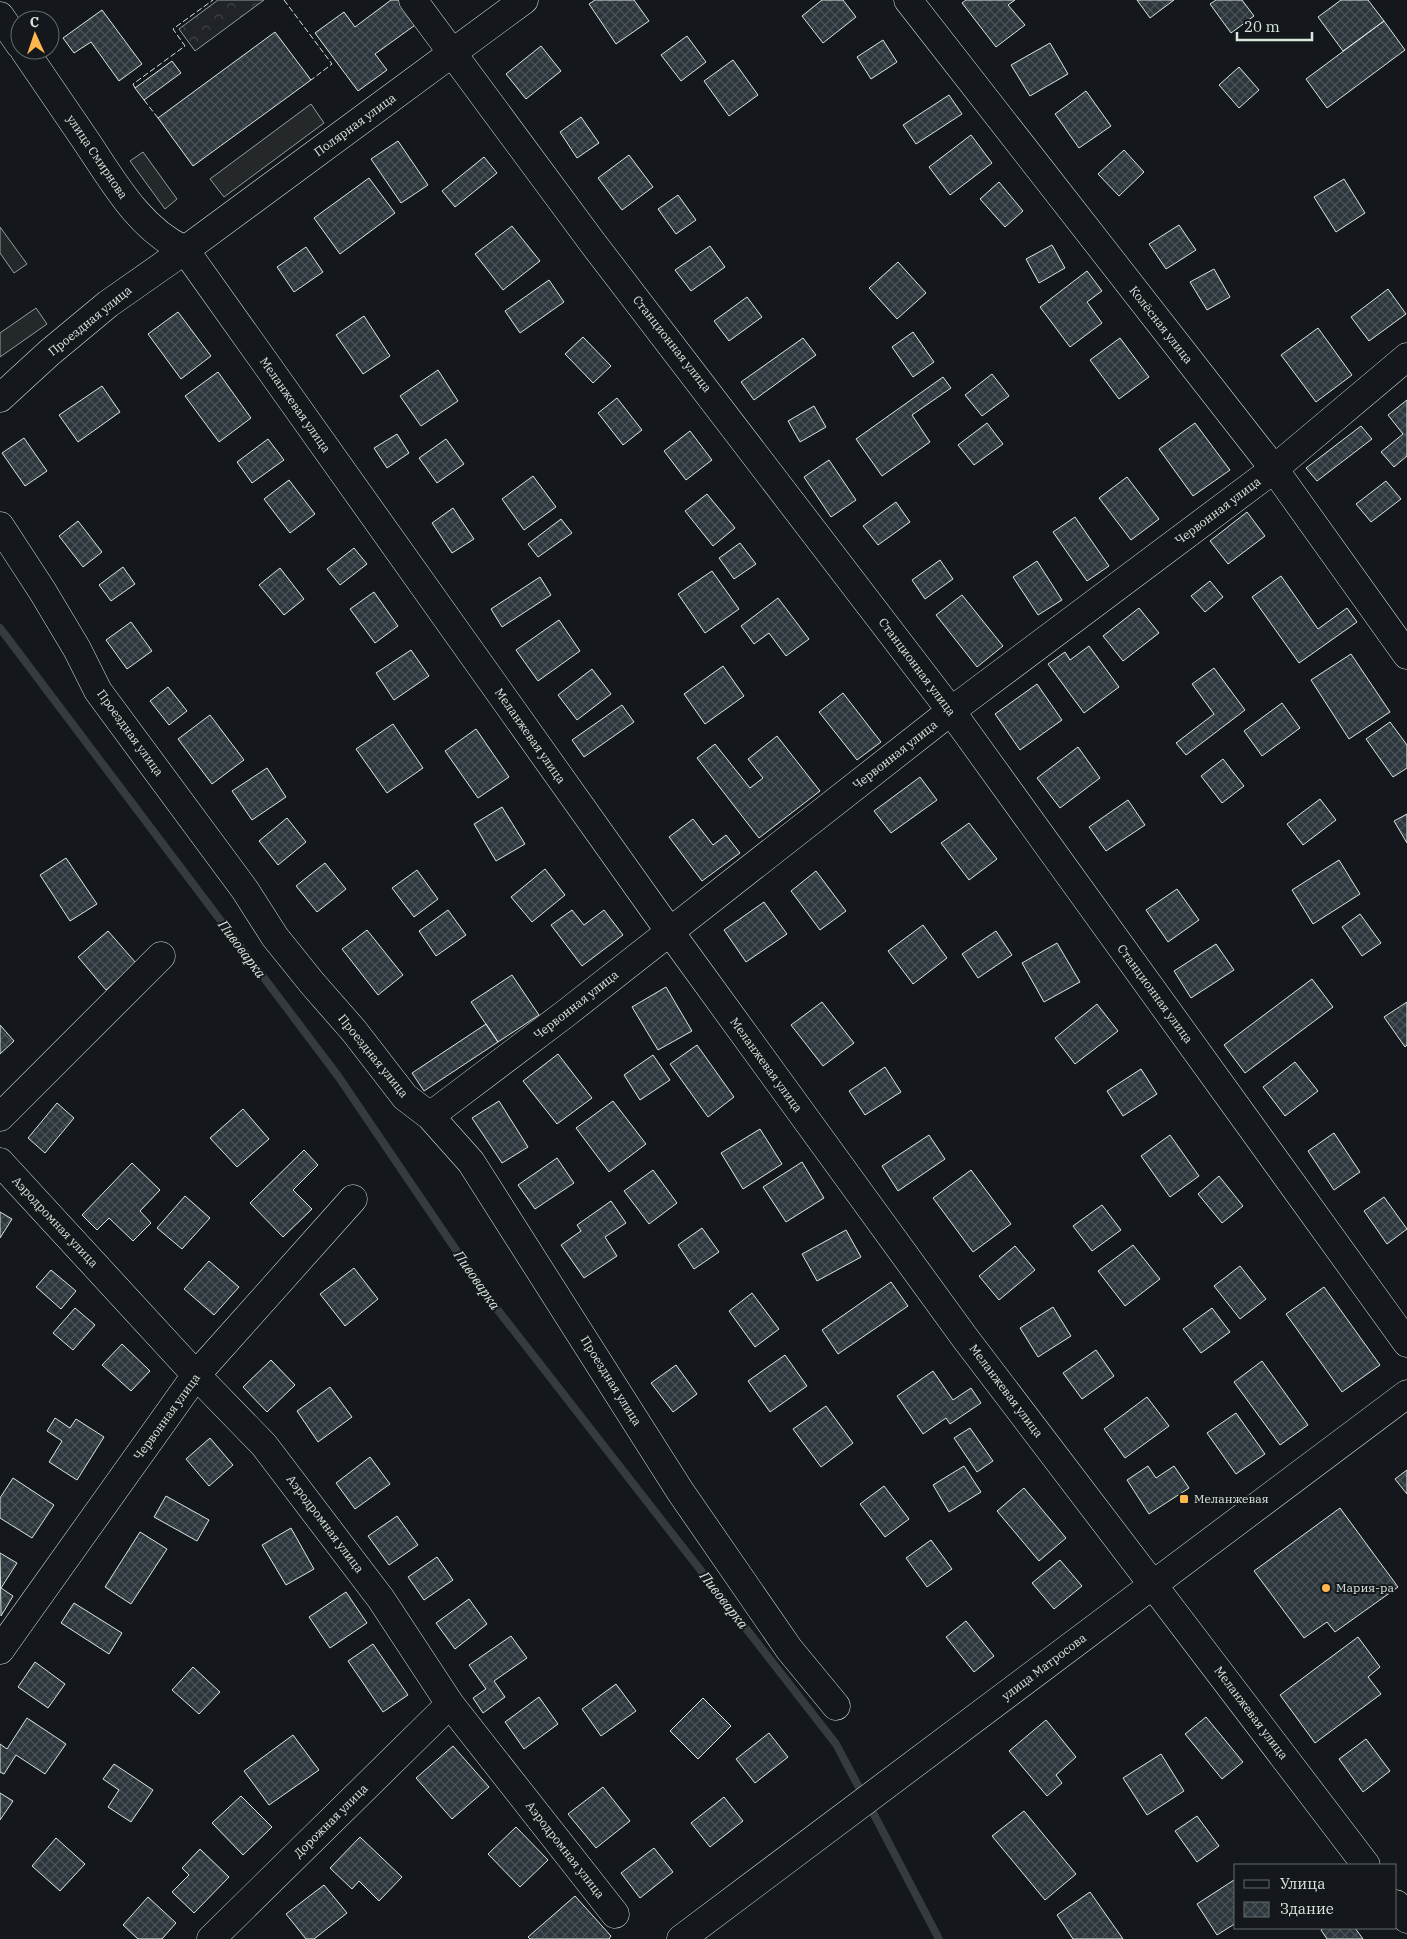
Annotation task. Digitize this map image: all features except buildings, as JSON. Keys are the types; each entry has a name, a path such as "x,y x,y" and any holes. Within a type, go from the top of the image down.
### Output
{"street":[{"name":"Станционная улица","path":"413,0 598,249 951,711 1407,1343"},
{"name":"Полярная улица","path":"185,250 524,0"},
{"name":"Колёсная улица","path":"908,0 1274,469 1407,655"},
{"path":"0,16 10,30"},
{"name":"улица Смирнова","path":"31,60 127,201 156,234 185,250"},
{"name":"Проездная улица","path":"0,398 49,353 108,304 185,250"},
{"name":"Меланжевая улица","path":"185,250 670,932 965,1338 1365,1864"},
{"name":"Червонная улица","path":"430,1116 670,932 951,711 1274,469 1407,357"},
{"name":"Проездная улица","path":"0,526 77,649 98,691 245,890 275,938 354,1031 405,1097 430,1116 470,1162 680,1491 789,1649 836,1706"},
{"path":"0,1117 160,956"},
{"name":"Аэродромная улица","path":"0,1162 196,1375 264,1445 382,1599 450,1704 615,1914"},
{"name":"Червонная улица","path":"0,1650 196,1375 353,1198"},
{"name":"улица Матросова","path":"681,1939 1407,1394"},
{"name":"Дорожная улица","path":"212,1939 450,1704"},
{"path":"1397,1905 1407,1919"}],"green space":[{"path":"218,0 264,0 195,51 179,29"}],"shaded area":[{"path":"311,104 324,123 224,197 210,179"},
{"path":"143,152 177,199 165,209 130,161"},
{"path":"0,227 27,264 14,273 0,253"},
{"path":"36,308 47,324 0,357 0,333"}],"waterway":[{"name":"Пивоварка","path":"0,628 338,1076 490,1300 836,1744 863,1795"},
{"name":"Пивоварка","path":"869,1805 939,1939"}],"fence":[{"path":"135,88 133,84 185,46 173,29 213,0"},
{"path":"284,0 332,64 311,80"},
{"path":"144,100 158,118"}],"place":[{"name":"Меланжевая","path":"1184,1499"},
{"name":"Мария-ра","path":"1326,1588"}]}
